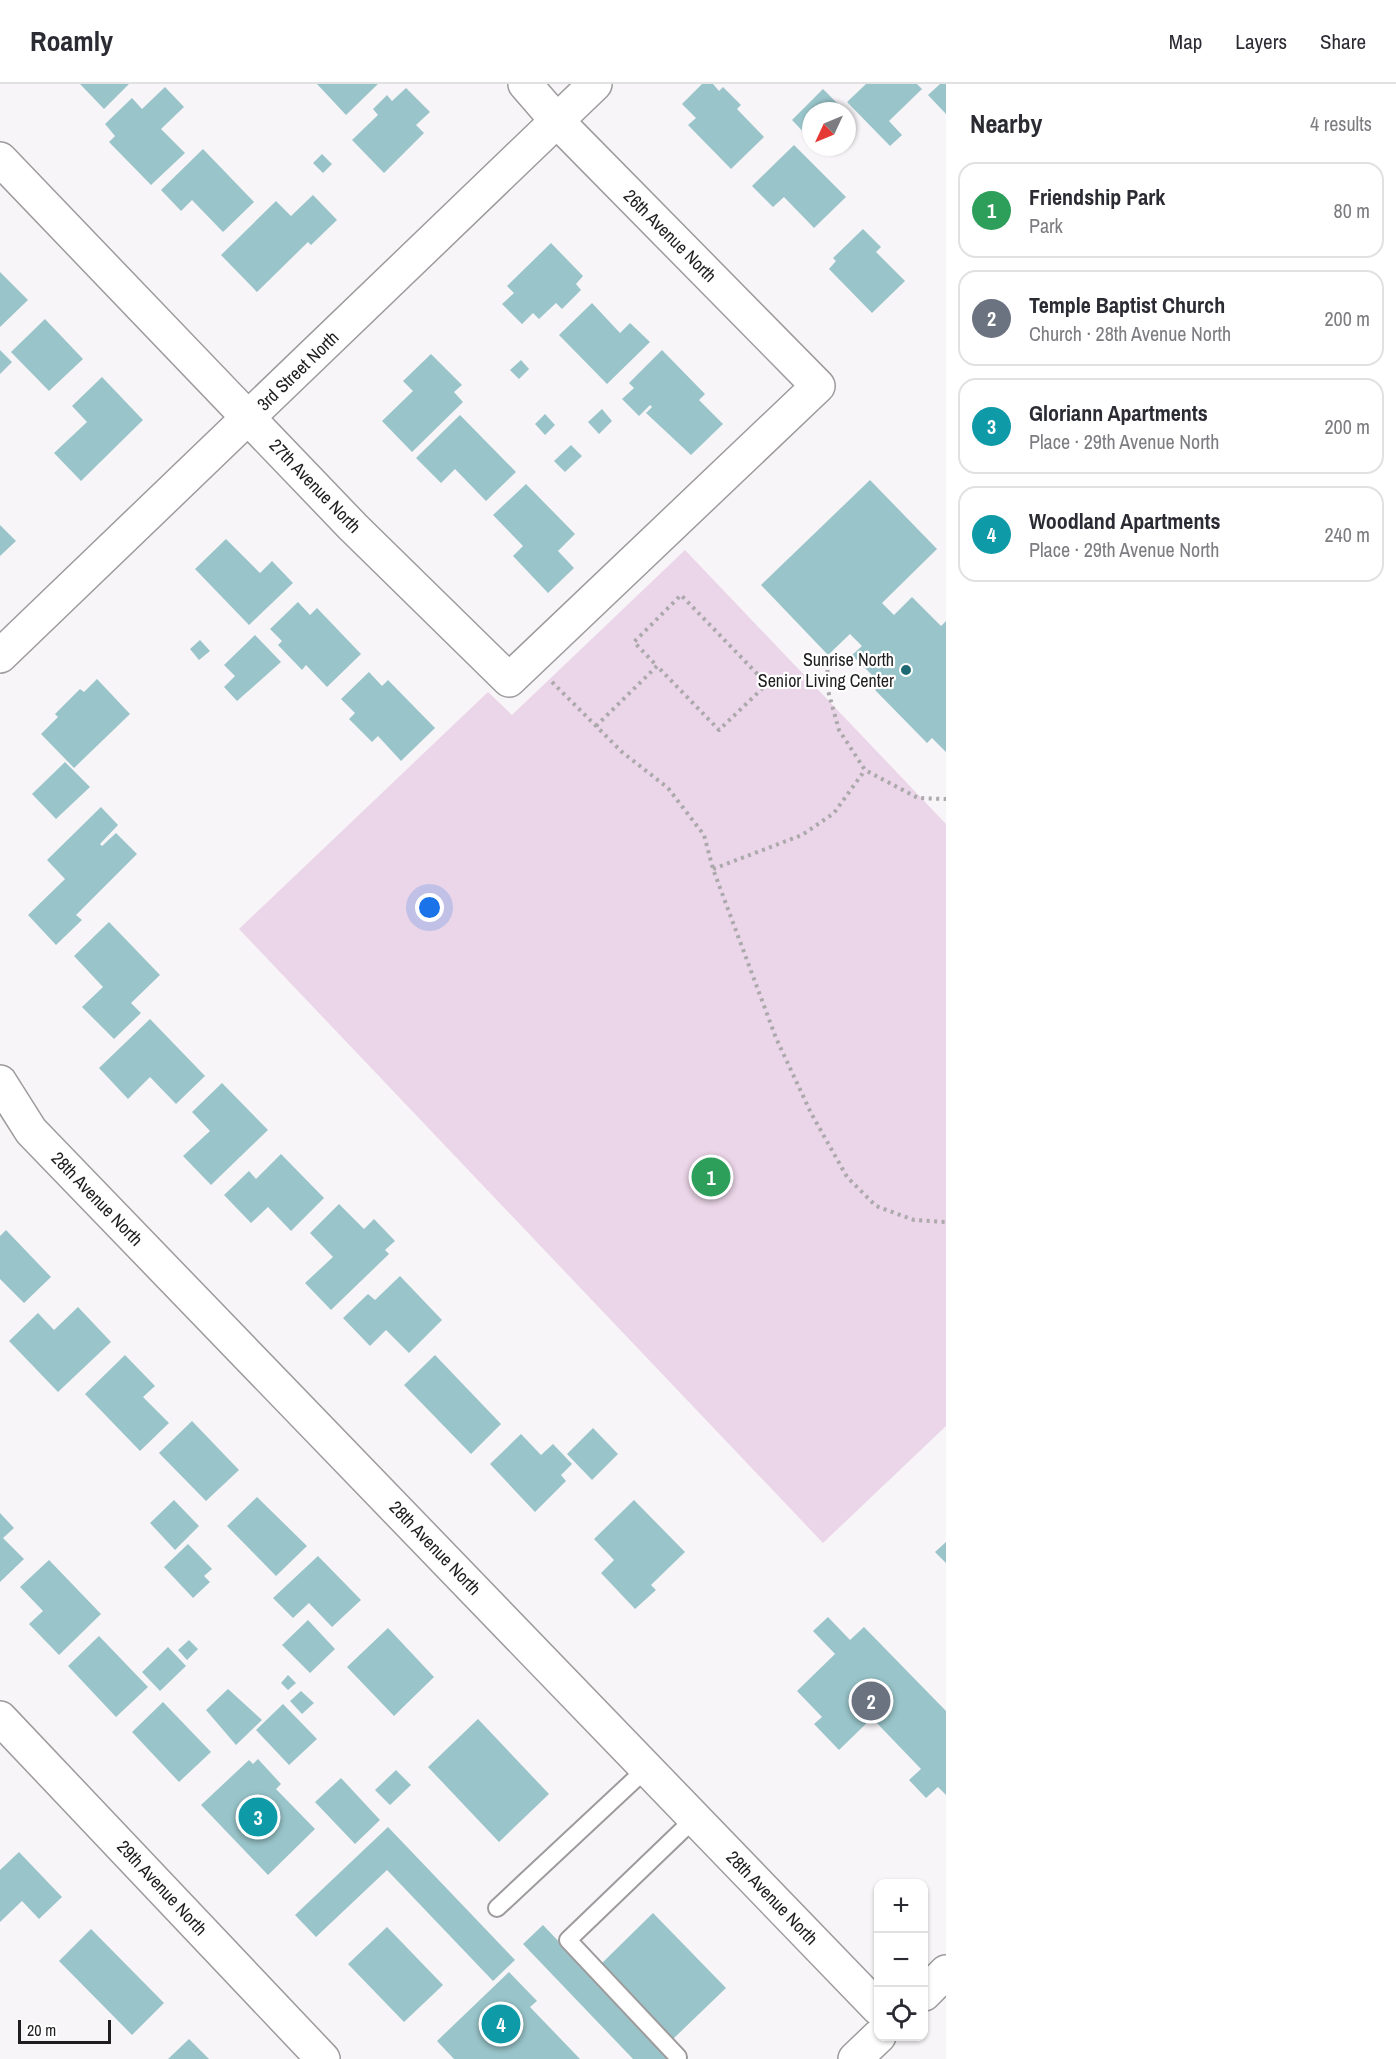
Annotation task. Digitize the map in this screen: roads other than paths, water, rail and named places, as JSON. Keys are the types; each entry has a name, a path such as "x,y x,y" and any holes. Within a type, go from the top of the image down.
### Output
{"street":[{"name":"26th Avenue North","path":"519,670 819,386 557,121 525,84"},
{"name":"3rd Street North","path":"0,656 594,84"},
{"name":"27th Avenue North","path":"0,159 353,527 519,670"},
{"name":"28th Avenue North","path":"0,1082 31,1131 874,2003"},
{"name":"29th Avenue North","path":"0,1718 323,2059"},
{"path":"928,1990 946,1972"},
{"path":"855,2059 875,2041"}],"lane":[{"path":"497,1908 647,1768"},
{"path":"678,2057 568,1940 695,1818"}],"place":[{"name":"Sunrise North Senior Living Center","path":"906,670"},
{"name":"Friendship Park","path":"711,1177"},
{"name":"Temple Baptist Church","path":"871,1701"},
{"name":"Gloriann Apartments","path":"258,1817"},
{"name":"Woodland Apartments","path":"501,2024"}]}
